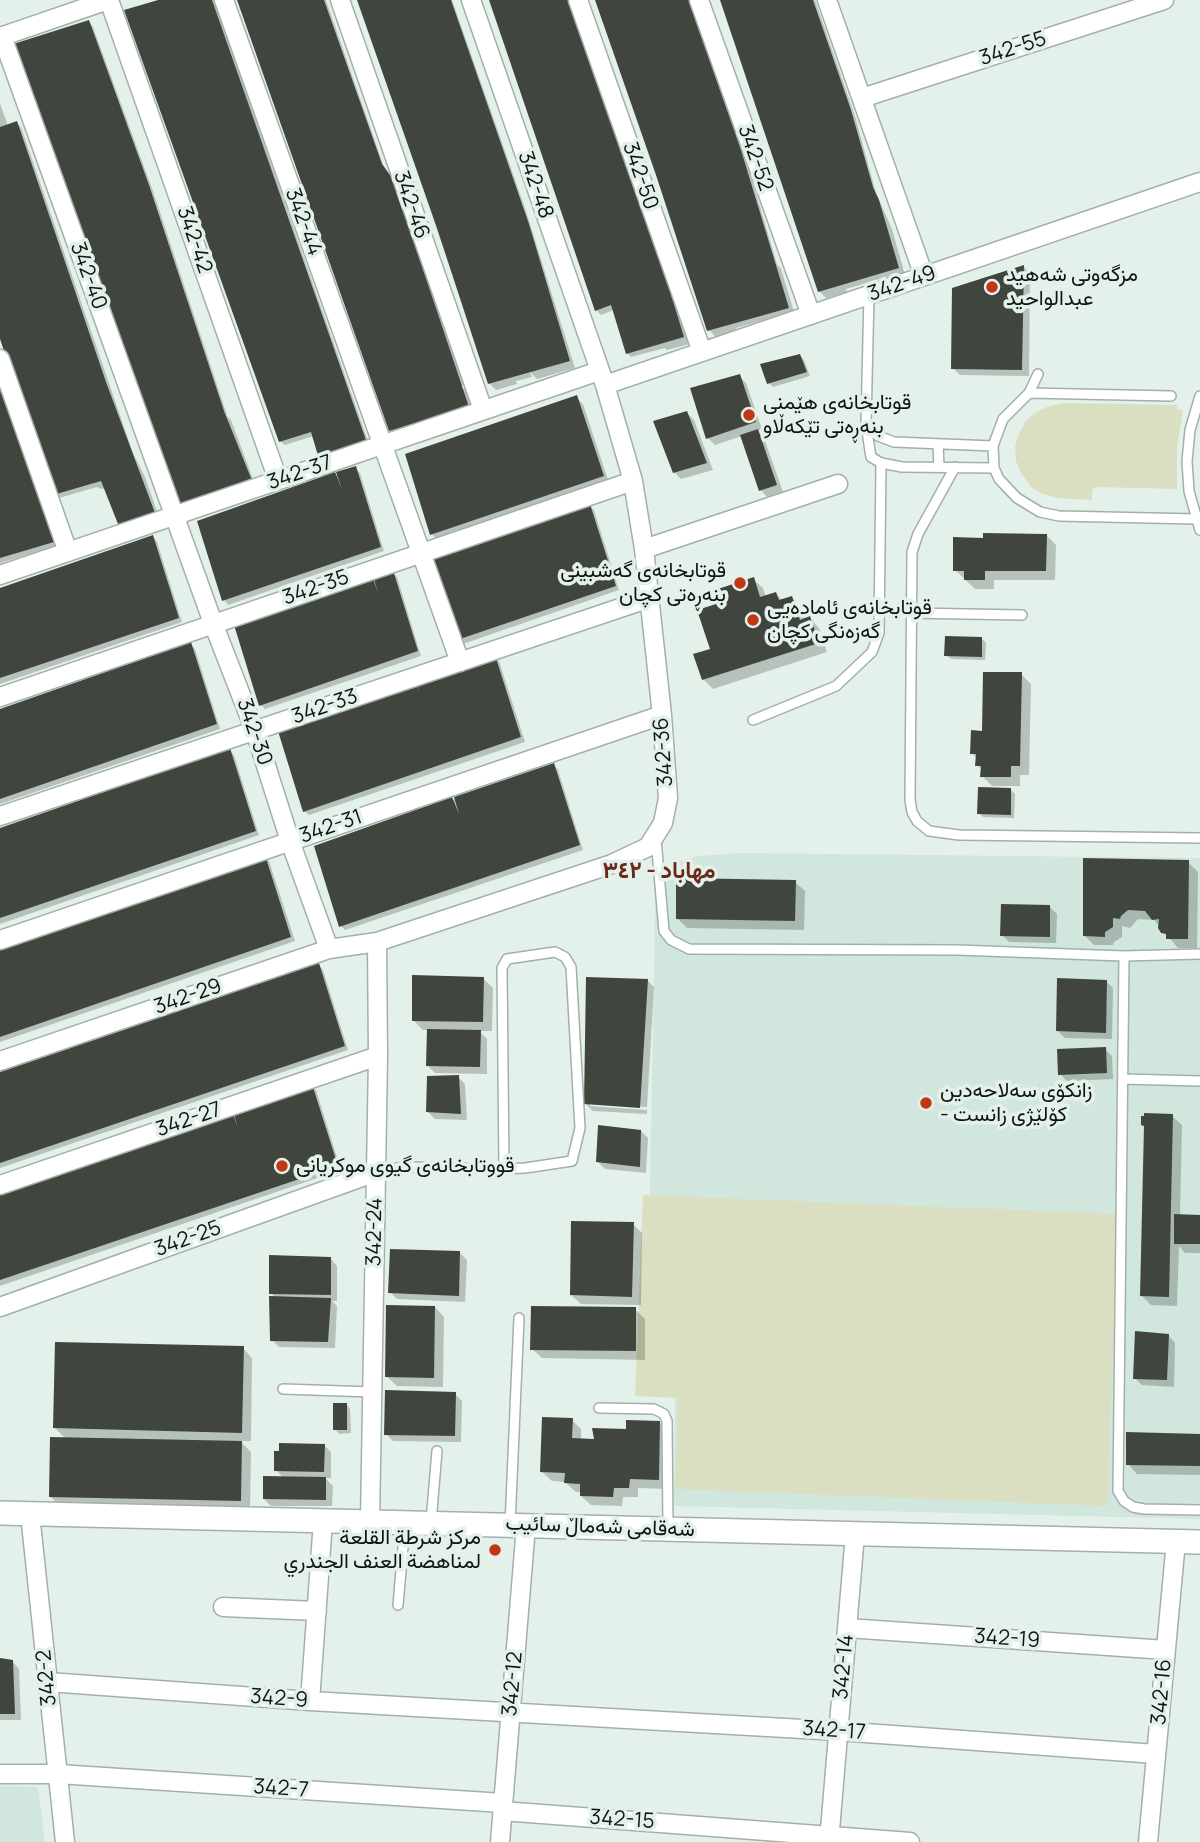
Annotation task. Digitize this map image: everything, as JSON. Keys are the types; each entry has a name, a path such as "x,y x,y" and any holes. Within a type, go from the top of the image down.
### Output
{"street":[{"path":"1,36 108,0"},
{"name":"342-42","path":"108,0 278,480"},
{"name":"342-44","path":"224,0 460,662"},
{"name":"342-46","path":"340,0 483,410"},
{"name":"342-48","path":"471,0 602,378"},
{"name":"342-50","path":"578,0 702,352"},
{"name":"342-52","path":"699,0 811,315"},
{"path":"828,0 924,276"},
{"name":"342-55","path":"862,99 1164,0"},
{"name":"342-40","path":"1,36 175,515"},
{"name":"342-49","path":"602,378 702,352 1200,182"},
{"path":"0,359 68,552"},
{"name":"342-37","path":"0,575 483,410 602,378"},
{"name":"342-36","path":"602,378 633,481 650,598 668,798 667,812 656,836"},
{"name":"342-35","path":"0,697 420,551 633,481"},
{"path":"644,548 838,484"},
{"name":"342-30","path":"175,515 255,731 290,841 329,949"},
{"name":"342-33","path":"0,816 650,598"},
{"name":"342-31","path":"0,940 662,715"},
{"path":"377,942 612,864 641,852 656,836"},
{"name":"342-29","path":"0,1061 329,949 377,942"},
{"name":"342-24","path":"370,1522 378,1056 377,942"},
{"name":"342-27","path":"0,1185 378,1056"},
{"name":"342-25","path":"0,1307 376,1171"},
{"name":"شەقامی شەماڵ سائیب","path":"0,1513 1200,1542"},
{"name":"342-2","path":"30,1514 65,1842"},
{"path":"310,1701 323,1521"},
{"name":"342-12","path":"500,1842 511,1711 518,1526"},
{"name":"342-14","path":"830,1839 855,1534"},
{"name":"342-16","path":"1148,1842 1176,1541"},
{"path":"223,1608 317,1611"},
{"name":"342-19","path":"847,1628 1166,1650"},
{"name":"342-9","path":"48,1682 310,1701 511,1711"},
{"name":"342-17","path":"511,1711 1156,1754"},
{"name":"342-7","path":"0,1774 58,1774 503,1807"},
{"name":"342-15","path":"503,1807 830,1839 910,1842"}],"lane":[{"path":"869,295 866,425 871,457 881,463 902,467 994,468"},
{"path":"1038,374 1029,393 1003,419 993,446 994,468 999,479 1017,498 1040,512 1078,517 1196,519"},
{"path":"1029,393 1171,396"},
{"path":"1200,396 1190,430 1187,461 1189,491 1200,530"},
{"path":"866,425 878,436 894,442 993,446"},
{"path":"938,444 939,467"},
{"path":"753,720 836,686 872,652 879,633 881,463"},
{"path":"955,467 914,543 911,613 912,812 922,827 929,831 959,835 1200,838"},
{"path":"911,613 1022,615"},
{"path":"656,836 664,930 671,940 689,949 957,950 1124,956 1200,954"},
{"path":"376,1171 404,1167 504,1169 525,1168 572,1161 580,1128 571,967 565,957 555,952 508,959 502,968 504,1169"},
{"path":"1124,956 1118,1491 1124,1501 1144,1510 1200,1510"},
{"path":"1123,1079 1200,1081"},
{"path":"518,1526 519,1318"},
{"path":"283,1389 372,1392"},
{"path":"600,1408 654,1409 664,1414 667,1421 668,1529"},
{"path":"431,1522 437,1451"},
{"path":"398,1605 405,1522"}],"shaded area":[{"path":"1065,403 1177,405 1177,409 1183,410 1177,449 1177,489 1096,487 1092,490 1092,500 1057,498 1032,488 1016,461 1015,447 1018,436 1025,422 1033,414 1049,406"},
{"name":"زانکۆی سەلاحەدین - کۆلێژی زانست","path":"741,853 1200,858 1200,1519 674,1506 675,1398 642,1391 650,1187 656,869 698,856"},
{"path":"643,1195 1118,1214 1107,1506 675,1489 678,1398 635,1396"},
{"path":"0,1786 38,1787 45,1842 0,1842"}],"building":[{"path":"158,0 212,0 367,443 319,459 311,432 279,442 124,10"},
{"path":"237,0 324,0 382,164 393,179 469,407 389,431"},
{"path":"357,0 451,0 529,224 570,361 488,384"},
{"path":"489,0 570,0 642,199 684,337 626,354 611,305 595,311"},
{"path":"595,0 689,0 741,150 789,308 707,331"},
{"path":"720,0 813,0 851,110 899,268 818,292"},
{"path":"89,20 149,185 224,411 253,483 177,507 7,46"},
{"path":"17,121 106,382 155,513 118,524 101,481 53,495 0,339 0,127"},
{"path":"1024,265 1022,370 951,369 952,288"},
{"path":"800,354 807,372 767,384 760,364"},
{"path":"0,373 54,542 0,558"},
{"path":"740,374 756,422 706,439 690,388"},
{"path":"577,395 604,476 430,535 405,454"},
{"path":"687,411 707,463 673,473 653,421"},
{"path":"758,429 777,485 759,491 740,435"},
{"path":"356,466 381,547 222,601 197,521 335,472 342,489 336,472"},
{"path":"590,504 616,586 457,640 432,559"},
{"path":"983,533 1047,534 1046,571 985,571 985,580 964,580 964,571 953,571 953,537 983,538"},
{"path":"153,535 179,618 0,678 0,588"},
{"path":"393,570 418,651 259,706 234,625 372,576 378,593 373,576"},
{"path":"754,577 760,597 776,592 779,600 792,596 800,620 810,616 819,643 702,680 693,654 710,649 697,610 713,605 709,592"},
{"path":"945,636 982,637 982,657 944,656"},
{"path":"191,642 217,724 0,799 0,709"},
{"path":"495,655 521,737 303,812 278,731 416,682 419,691 417,682"},
{"path":"983,672 1022,672 1020,766 1011,766 1011,777 980,777 981,766 975,766 976,754 970,754 971,730 982,731"},
{"path":"230,748 256,831 0,918 0,828"},
{"path":"554,763 580,845 339,927 314,846 452,797 459,814 454,797"},
{"path":"978,787 1011,788 1011,815 977,814"},
{"path":"265,855 291,937 0,1037 0,947"},
{"path":"1083,858 1189,860 1188,939 1166,939 1166,934 1161,933 1158,928 1159,919 1152,920 1145,911 1128,910 1120,919 1113,918 1113,927 1105,932 1105,937 1083,936"},
{"path":"676,878 796,880 795,921 676,919"},
{"path":"1001,904 1050,905 1050,937 1000,936"},
{"path":"319,963 345,1046 0,1163 0,1072"},
{"path":"412,975 484,977 483,1022 412,1021"},
{"path":"586,977 648,979 640,1108 584,1104"},
{"path":"1057,978 1107,980 1106,1033 1056,1031"},
{"path":"427,1029 481,1030 480,1067 426,1066"},
{"path":"1106,1047 1107,1073 1058,1075 1057,1049"},
{"path":"459,1075 461,1114 426,1112 427,1076"},
{"path":"312,1084 338,1166 0,1280 0,1190 232,1111 238,1128 233,1111"},
{"path":"1144,1113 1173,1114 1169,1297 1140,1296 1144,1126 1141,1125 1141,1116 1144,1116"},
{"path":"598,1125 641,1130 640,1167 596,1162"},
{"path":"1174,1214 1200,1215 1200,1244 1174,1244"},
{"path":"571,1221 634,1222 632,1297 570,1295"},
{"path":"390,1249 460,1251 459,1296 388,1293"},
{"path":"269,1255 331,1257 331,1295 269,1294"},
{"path":"269,1296 331,1298 328,1342 270,1341"},
{"path":"386,1305 435,1306 434,1378 385,1377"},
{"path":"531,1306 636,1307 636,1351 530,1350"},
{"path":"1135,1331 1169,1334 1167,1380 1133,1379"},
{"path":"55,1342 244,1346 242,1433 53,1428"},
{"path":"385,1390 456,1392 455,1436 384,1435"},
{"path":"333,1403 347,1403 347,1430 333,1430"},
{"path":"542,1417 573,1418 572,1438 594,1439 592,1428 626,1429 626,1420 660,1421 659,1480 630,1479 629,1488 614,1488 613,1497 580,1496 580,1484 564,1483 565,1473 540,1472"},
{"path":"1126,1432 1200,1434 1200,1466 1126,1465"},
{"path":"50,1437 242,1441 241,1501 49,1497"},
{"path":"279,1443 325,1444 324,1472 274,1471 274,1451 279,1451"},
{"path":"263,1476 326,1477 326,1500 263,1499"},
{"path":"0,1658 13,1660 15,1714 0,1714"}],"place":[{"name":"مزگه‌وتی شه‌هید عبدالواحید","path":"992,287"},
{"name":"قوتابخانەی هێمنی بنەڕەتی تێکەڵاو","path":"749,415"},
{"name":"قوتابخانەی گەشبینی بنەڕەتی کچان","path":"740,583"},
{"name":"قوتابخانەی ئامادەیی گەزەنگی کچان","path":"753,620"},
{"name":"زانکۆی سەلاحەدین - کۆلێژی زانست","path":"926,1103"},
{"name":"قووتابخانەی گيوی موكريانی","path":"282,1166"},
{"name":"مركز شرطة القلعة لمناهضة العنف الجندري","path":"495,1550"}],"district":[{"name":"مهاباد - ٣٤٢","path":"659,872"}]}
